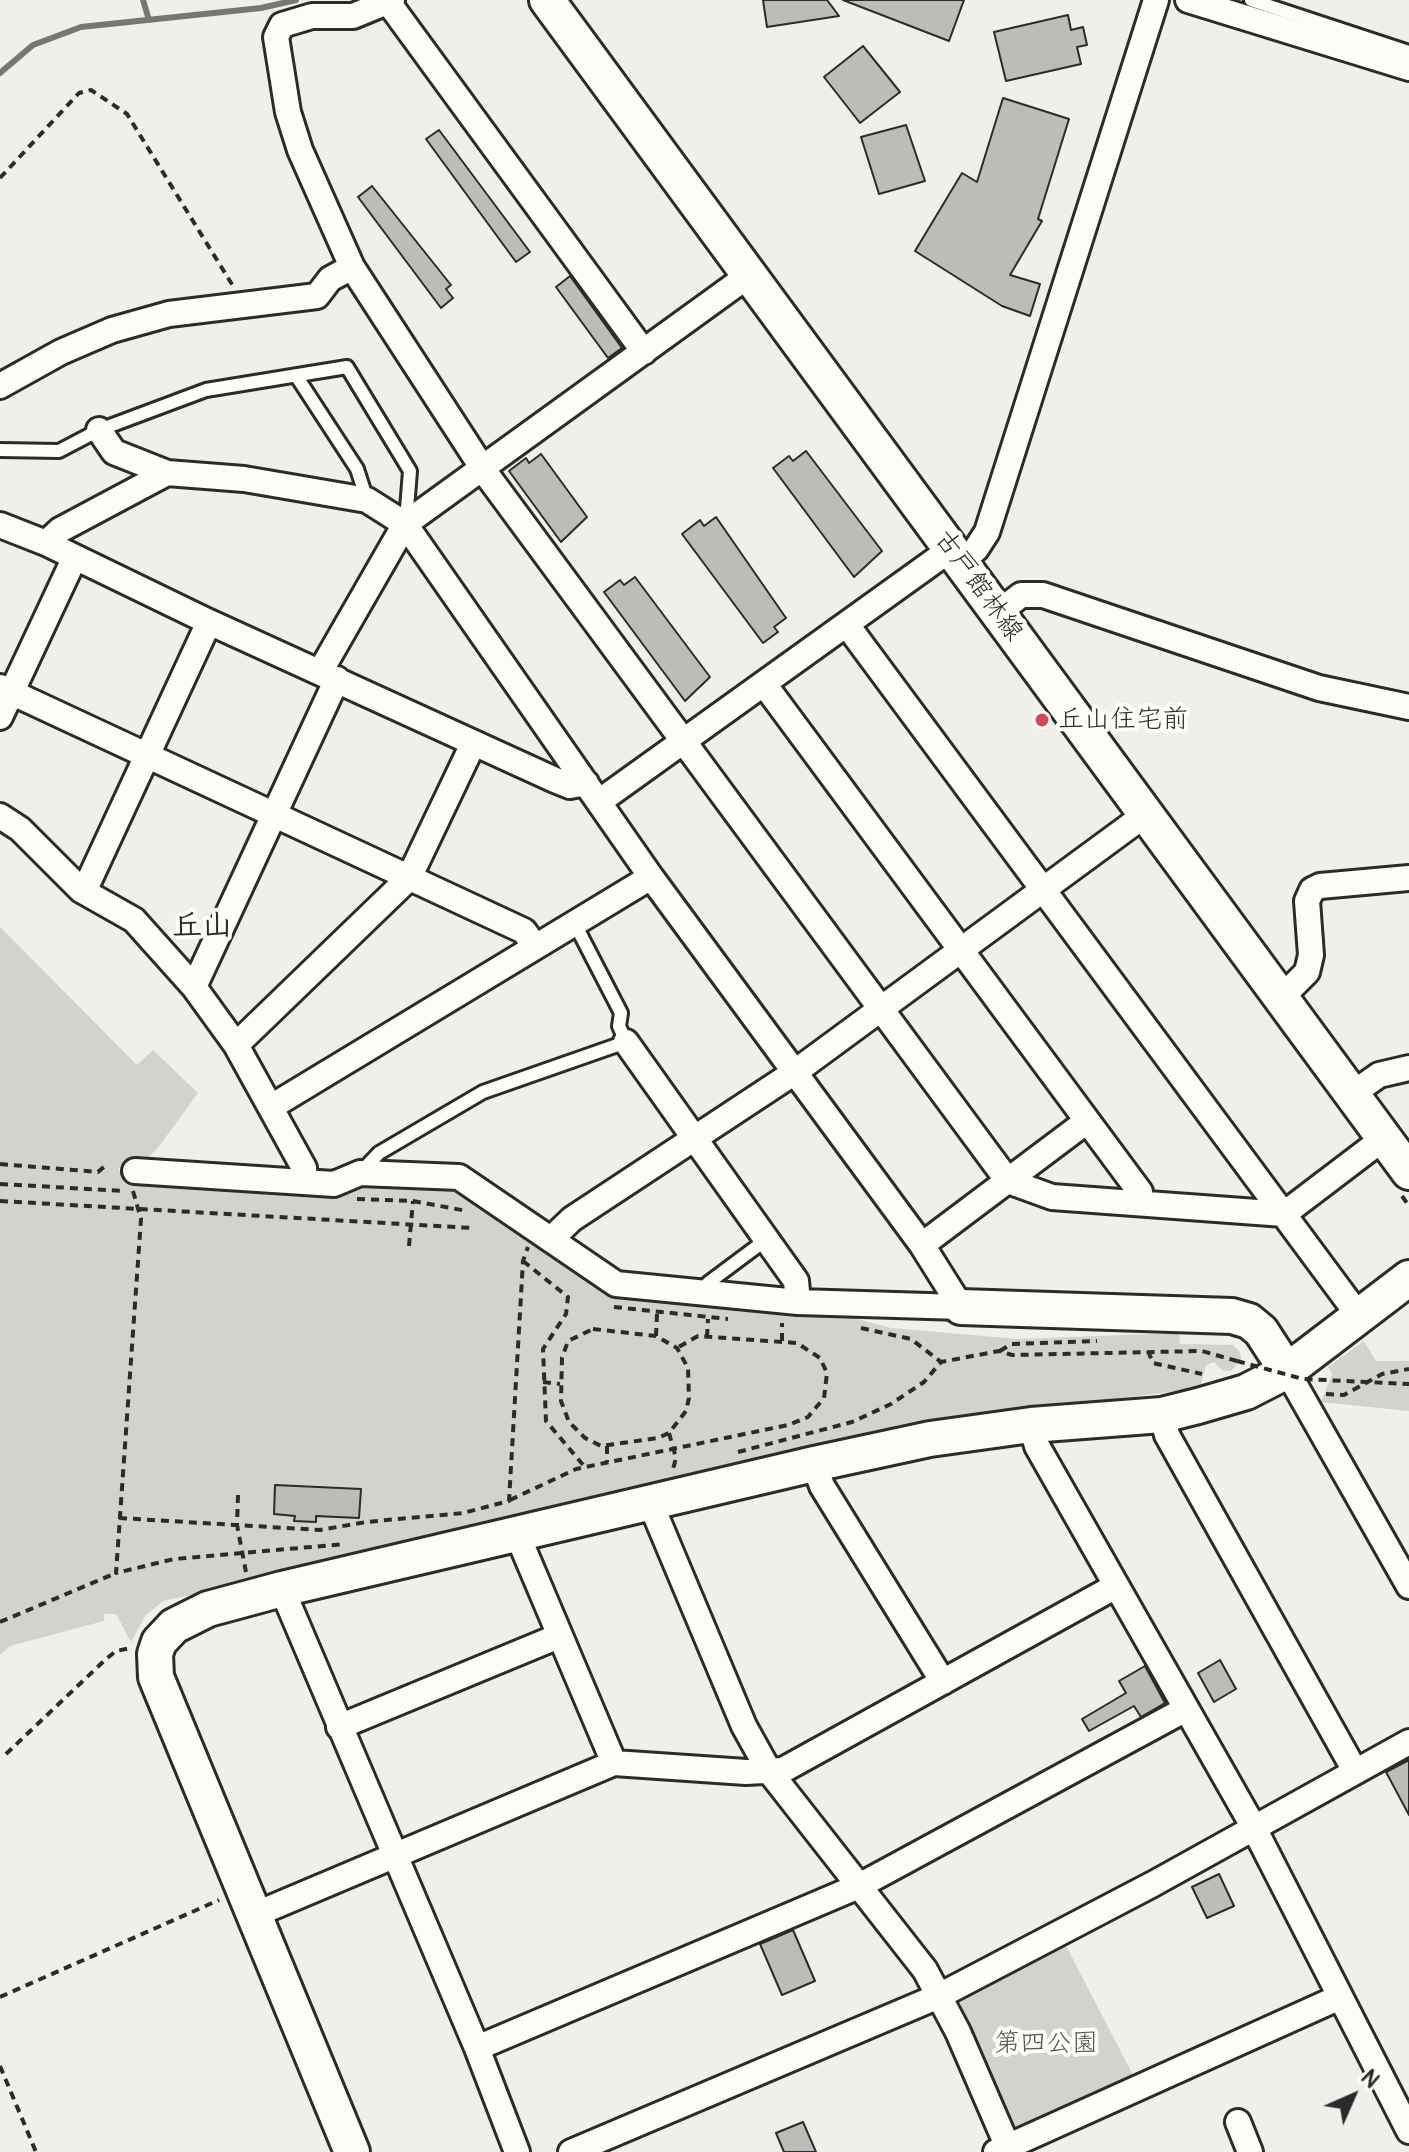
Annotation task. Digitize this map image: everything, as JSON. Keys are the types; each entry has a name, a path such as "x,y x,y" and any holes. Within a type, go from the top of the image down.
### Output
{"street":[{"name":"古戸館林線","path":"547,0 1409,1172"},
{"path":"0,525 46,543 74,559 473,744 570,786 593,792 684,741 847,625 956,556 976,549 987,532 1156,0"},
{"path":"1188,0 1374,48 1409,68"},
{"path":"644,352 390,1 353,16 312,16 282,25 276,37 288,112 300,150 352,267 483,469 1008,1181 1052,1197 1284,1214 1384,1138"},
{"path":"0,386 112,330 169,314 317,296 330,279 352,267"},
{"path":"194,987 275,812 329,676 405,524 749,275"},
{"path":"99,430 114,452 167,473 244,479 367,500 405,524 651,877 922,1245 961,1307"},
{"path":"46,543 60,530 167,473"},
{"path":"0,717 6,690 74,559"},
{"path":"998,613 1021,595 1043,595 1319,688 1409,707"},
{"path":"81,890 87,885 209,622"},
{"path":"847,625 1359,1316"},
{"path":"764,684 1140,1192 1141,1203"},
{"path":"6,690 275,812 524,931 534,945"},
{"path":"236,1045 409,878 473,744"},
{"path":"540,1246 572,1219 795,1072 1146,814"},
{"path":"0,816 20,829 81,890 134,920 194,987 236,1045 304,1168 305,1180"},
{"path":"271,1107 534,945 575,924 651,877"},
{"path":"1281,998 1307,972 1311,955 1307,901 1312,890 1320,886 1409,878"},
{"path":"626,1042 796,1281 792,1314"},
{"path":"1352,1094 1379,1075 1409,1068"},
{"path":"922,1245 1087,1121"},
{"path":"134,1181 305,1180 334,1184 360,1173 459,1177 540,1246 616,1284 703,1296 792,1314 961,1307 1232,1316 1249,1321 1306,1383 1409,1586"},
{"path":"352,2152 156,1677 155,1654 165,1633 185,1618 515,1522 650,1502 930,1439 1031,1425 1162,1415 1246,1392 1306,1383 1359,1316 1409,1278"},
{"path":"1162,1415 1167,1435 1355,1771"},
{"path":"1031,1425 1037,1446 1253,1826 1409,2131"},
{"path":"814,1464 822,1486 943,1682"},
{"path":"650,1502 744,1726 769,1771 899,1934 939,1996 1005,2150 1340,1997"},
{"path":"515,1522 559,1636 614,1763"},
{"path":"248,1902 396,1855 614,1763 783,1770 1116,1586"},
{"path":"282,1589 477,2048 517,2152"},
{"path":"339,1727 559,1636"},
{"path":"477,2048 859,1886 1186,1709"},
{"path":"571,2152 939,1996 1153,1884 1409,1742"},
{"path":"1238,2122 1250,2152"}],"lane":[{"path":"1251,0 1374,48 1409,52"},
{"path":"0,450 59,451 99,430 206,390 347,367 410,471 405,524"},
{"path":"297,377 357,469 367,500"},
{"path":"360,1173 379,1153 483,1092 626,1042 619,1026 621,1013 575,924"},
{"path":"703,1296 708,1283 767,1239"}],"path":[{"path":"0,178 79,93 91,90 127,114 228,274 243,306"},
{"path":"0,1164 98,1172 107,1164"},
{"path":"116,1573 141,1219 135,1207 134,1181"},
{"path":"0,1184 134,1181 148,1192"},
{"path":"345,1199 413,1201 476,1214"},
{"path":"0,1201 472,1228"},
{"path":"409,1246 413,1201"},
{"path":"515,1522 509,1501 523,1261 540,1246 519,1238"},
{"path":"523,1261 570,1301 566,1314 548,1337 543,1349 546,1421 585,1467"},
{"path":"612,1306 657,1314 738,1319"},
{"path":"656,1336 657,1314"},
{"path":"767,1320 792,1314"},
{"path":"782,1341 792,1314"},
{"path":"857,1327 911,1339 941,1362"},
{"path":"593,1329 656,1336 677,1348 688,1368 689,1398 686,1411 669,1433 607,1446 585,1438 569,1422 563,1412 560,1384 568,1341 593,1329"},
{"path":"119,1518 320,1530 366,1522 463,1513 509,1501 585,1467 788,1425 817,1409 827,1388 827,1373 820,1358 808,1347 782,1341 698,1336 677,1348"},
{"path":"732,1454 852,1422 891,1404 924,1382 941,1362 999,1351 1011,1344 1110,1340"},
{"path":"999,1351 1012,1355 1202,1351 1303,1379 1409,1384"},
{"path":"1148,1351 1153,1363 1202,1374"},
{"path":"1306,1383 1344,1395 1382,1374 1409,1369"},
{"path":"1306,1383 1325,1374"},
{"path":"543,1382 560,1384"},
{"path":"788,1425 792,1437"},
{"path":"669,1433 676,1458"},
{"path":"607,1446 607,1462"},
{"path":"672,1471 687,1466"},
{"path":"238,1495 237,1525 249,1582"},
{"path":"0,1622 116,1573 174,1559 357,1543"},
{"path":"6,1754 116,1651 132,1648 155,1654"},
{"path":"0,1997 248,1902"},
{"path":"0,2066 36,2152"}],"green space":[{"path":"0,927 137,1065 153,1050 198,1093 157,1149 140,1165 129,1159 118,1169 126,1178 144,1186 331,1197 361,1184 450,1185 619,1295 955,1321 858,1319 891,1328 1018,1339 1179,1333 1180,1344 1233,1345 1240,1352 1241,1360 1231,1371 1222,1370 1214,1362 1206,1365 1200,1388 1005,1413 163,1601 145,1616 131,1642 116,1614 104,1614 104,1621 10,1646 0,1655"},
{"path":"1364,1341 1376,1361 1409,1361 1409,1411 1321,1402 1332,1374 1328,1367"},
{"name":"第四公園","path":"1063,1940 1134,2077 1020,2129 1012,2124 961,2010 960,1997"}],"building":[{"path":"763,0 827,0 839,16 767,27"},
{"path":"843,0 964,0 949,41"},
{"path":"1068,15 1071,30 1083,27 1087,45 1077,47 1081,64 1006,81 994,32"},
{"path":"863,46 900,92 860,123 824,77"},
{"path":"1003,98 1069,119 1038,219 1042,221 1010,275 1040,284 1030,316 1002,306 915,251 962,173 977,182"},
{"path":"906,125 925,181 879,194 861,137"},
{"path":"439,130 530,252 516,262 426,139"},
{"path":"372,186 451,285 446,289 453,298 441,308 358,197"},
{"path":"570,276 622,348 608,358 556,287"},
{"path":"806,451 882,551 854,577 773,468 789,456 793,461"},
{"path":"541,454 587,517 561,542 509,471 526,458 529,463"},
{"path":"716,517 786,618 774,627 778,632 763,643 682,534 700,520 704,526"},
{"path":"635,577 710,677 685,701 604,592 620,580 624,585"},
{"path":"275,1485 361,1489 359,1518 316,1516 316,1522 294,1521 295,1516 274,1514"},
{"path":"1220,1660 1236,1689 1214,1702 1198,1673"},
{"path":"1145,1666 1165,1703 1141,1717 1134,1706 1089,1731 1082,1719 1126,1693 1119,1681"},
{"path":"1409,1760 1409,1815 1386,1772"},
{"path":"1219,1874 1234,1906 1207,1918 1192,1887"},
{"path":"793,1930 815,1981 782,1995 760,1944"},
{"path":"803,2122 816,2152 784,2152 776,2133"}],"waterway":[{"path":"143,0 149,20"},
{"path":"0,73 33,45 81,27 261,8 296,0"}],"place":[{"name":"丘山住宅前","path":"1042,720"}],"district":[{"name":"丘山","path":"202,927"}]}
